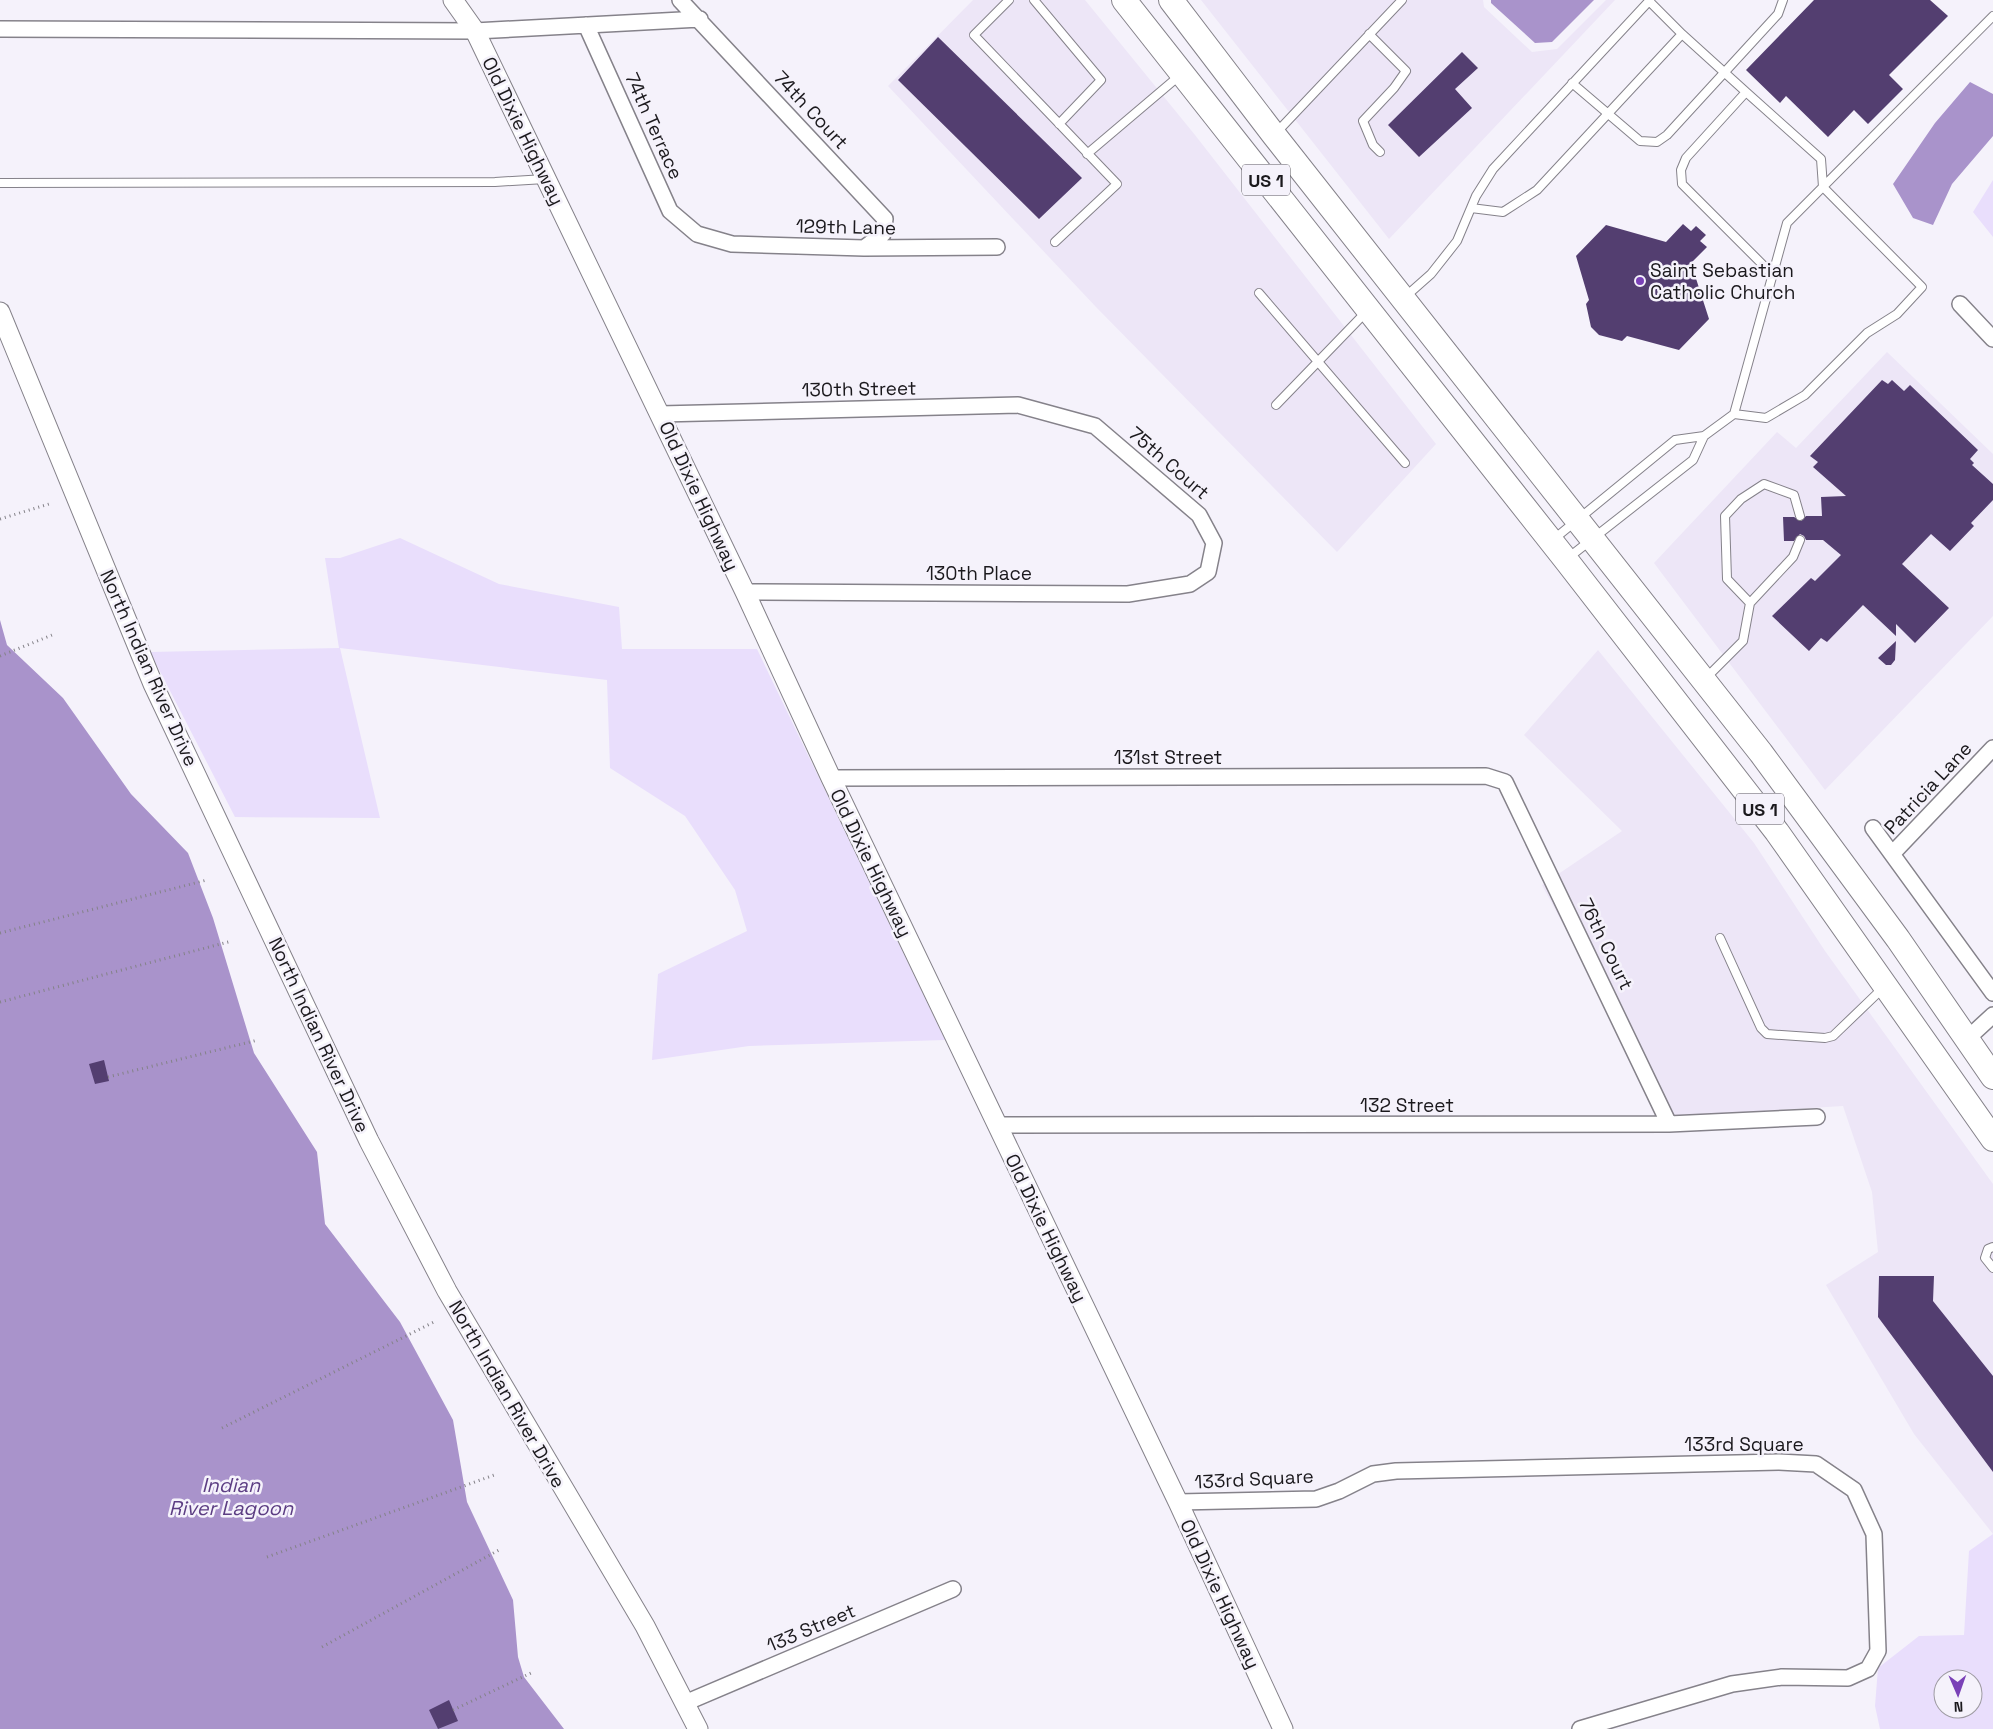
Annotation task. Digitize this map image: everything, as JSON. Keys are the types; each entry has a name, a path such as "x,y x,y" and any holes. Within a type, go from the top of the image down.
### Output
{"main road":[{"name":"US 1","path":"1124,0 1552,541 1777,832 1993,1139"},
{"name":"US 1","path":"1174,1 1274,135 1594,538 1704,680 1886,924 1993,1076"}],"street":[{"name":"Old Dixie Highway","path":"454,0 475,31 660,414 996,1125 1178,1502 1283,1729"},
{"name":"74th Court","path":"680,0 886,218 883,234 864,248"},
{"path":"0,29 475,31 700,19"},
{"name":"74th Terrace","path":"586,25 670,211 697,234"},
{"name":"129th Lane","path":"697,234 732,244 864,248 997,247"},
{"path":"1960,304 1993,339"},
{"name":"North Indian River Drive","path":"0,312 152,684 369,1141 447,1291 645,1626 698,1729"},
{"name":"130th Street","path":"660,414 1018,405 1059,414"},
{"name":"75th Court","path":"1059,414 1095,426 1199,515 1214,543 1208,572"},
{"name":"130th Place","path":"745,592 1128,594 1190,584 1208,572"},
{"name":"Patricia Lane","path":"1892,854 1993,748"},
{"name":"131st Street","path":"831,778 1486,776 1506,782"},
{"name":"76th Court","path":"1506,782 1670,1124"},
{"path":"1873,828 1993,994"},
{"path":"1967,1039 1993,1015"},
{"name":"132 Street","path":"996,1125 1670,1124 1817,1117"},
{"name":"133rd Square","path":"1178,1502 1316,1498 1339,1491 1373,1474 1396,1471 1769,1462 1816,1464 1854,1490 1874,1534 1878,1652 1868,1668 1848,1678 1782,1677 1732,1684 1580,1729"},
{"name":"133 Street","path":"685,1703 953,1589"}],"lane":[{"path":"1009,0 974,35 1117,184 1055,242"},
{"path":"1034,0 1101,80 1059,124"},
{"path":"1274,135 1402,0"},
{"path":"1403,298 1431,274 1457,241 1471,208 1492,169 1650,0 1682,34 1821,159 1823,187 1922,286 1897,314 1867,333 1805,395 1766,418 1734,414"},
{"path":"1572,83 1606,115 1640,142 1657,142 1667,134 1778,14 1783,0"},
{"path":"1552,541 1675,440 1704,436 1734,414 1787,223 1993,16"},
{"path":"1369,34 1406,71 1394,88 1363,121 1372,144 1380,152"},
{"path":"1471,208 1503,212 1536,190 1682,34"},
{"path":"1087,154 1182,74"},
{"path":"1746,92 1686,158 1681,170 1682,184 1772,274"},
{"path":"0,183 486,182 546,179"},
{"path":"1259,293 1405,463"},
{"path":"1276,405 1368,310"},
{"path":"1566,560 1693,460 1704,436"},
{"path":"1750,603 1727,579 1726,516 1741,498 1764,484 1794,495 1800,516"},
{"path":"1704,680 1743,641 1750,603 1793,557 1800,540"},
{"path":"1720,938 1761,1028 1767,1034 1825,1038 1833,1036 1886,985"},
{"path":"1993,1247 1988,1249 1986,1258 1993,1268"}],"path":[{"path":"0,518 49,504"},
{"path":"0,656 52,635"},
{"path":"0,933 207,880"},
{"path":"0,1002 232,941"},
{"path":"108,1077 258,1040"},
{"path":"222,1428 436,1322"},
{"path":"267,1557 497,1474"},
{"path":"322,1647 499,1550"},
{"path":"453,1710 531,1672"}],"shaded area":[{"path":"973,0 1085,0 1195,135 1436,444 1337,552 1096,307 888,86"},
{"path":"1201,0 1483,0 1484,7 1532,52 1557,49 1606,0 1615,0 1389,239"},
{"path":"1993,180 1993,237 1973,212"},
{"path":"1887,352 1993,454 1993,616 1825,790 1654,563 1777,432 1796,448"},
{"path":"400,538 499,584 619,607 622,649 757,649 945,1040 749,1046 652,1060 658,974 747,931 735,890 685,816 610,768 607,680 340,648 380,818 235,817 150,652 339,648 325,558 340,558"},
{"path":"1598,650 1754,843 1825,951 1993,1184 1993,1534 1914,1434 1826,1285 1878,1252 1872,1192 1843,1106 1666,1117 1542,885 1622,831 1524,735"},
{"path":"1993,1534 1993,1729 1880,1729 1875,1706 1878,1668 1919,1636 1964,1635 1969,1551"}],"water":[{"path":"1491,0 1594,0 1552,42 1535,43 1491,3"},
{"path":"1970,82 1993,94 1993,136 1952,184 1933,225 1913,218 1893,184 1935,123"},
{"name":"Indian River Lagoon","path":"0,620 7,645 63,698 131,794 188,853 213,918 254,1053 317,1152 325,1224 400,1322 453,1420 467,1502 513,1600 518,1657 524,1677 564,1729 0,1729"}],"building":[{"path":"1814,0 1930,0 1948,16 1889,75 1903,89 1868,124 1854,110 1828,137 1786,96 1780,103 1746,70"},
{"path":"938,37 1082,178 1039,219 898,80"},
{"path":"1462,52 1478,68 1455,89 1472,108 1419,157 1388,125"},
{"name":"Saint Sebastian Catholic Church","path":"1683,224 1691,231 1696,226 1706,235 1700,241 1707,247 1691,263 1709,319 1679,350 1627,336 1622,341 1599,335 1591,327 1586,304 1589,300 1576,256 1606,225 1666,242"},
{"path":"1882,380 1888,384 1892,380 1904,391 1910,385 1978,450 1970,459 1974,463 1972,465 1993,484 1993,500 1971,523 1974,526 1950,551 1931,534 1902,564 1949,608 1915,643 1896,624 1896,636 1863,605 1827,642 1821,638 1809,651 1772,616 1811,578 1815,581 1841,555 1823,540 1806,540 1800,534 1794,541 1784,541 1783,517 1794,517 1801,521 1806,516 1822,516 1821,497 1846,496 1813,467 1818,462 1810,456"},
{"path":"1896,641 1895,660 1891,665 1886,665 1878,658"},
{"path":"104,1060 109,1081 95,1084 89,1064"},
{"path":"1879,1276 1934,1276 1933,1301 1993,1376 1993,1472 1878,1317"},
{"path":"449,1700 458,1721 438,1729 429,1710"}],"place":[{"name":"Saint Sebastian Catholic Church","path":"1640,281"}]}
